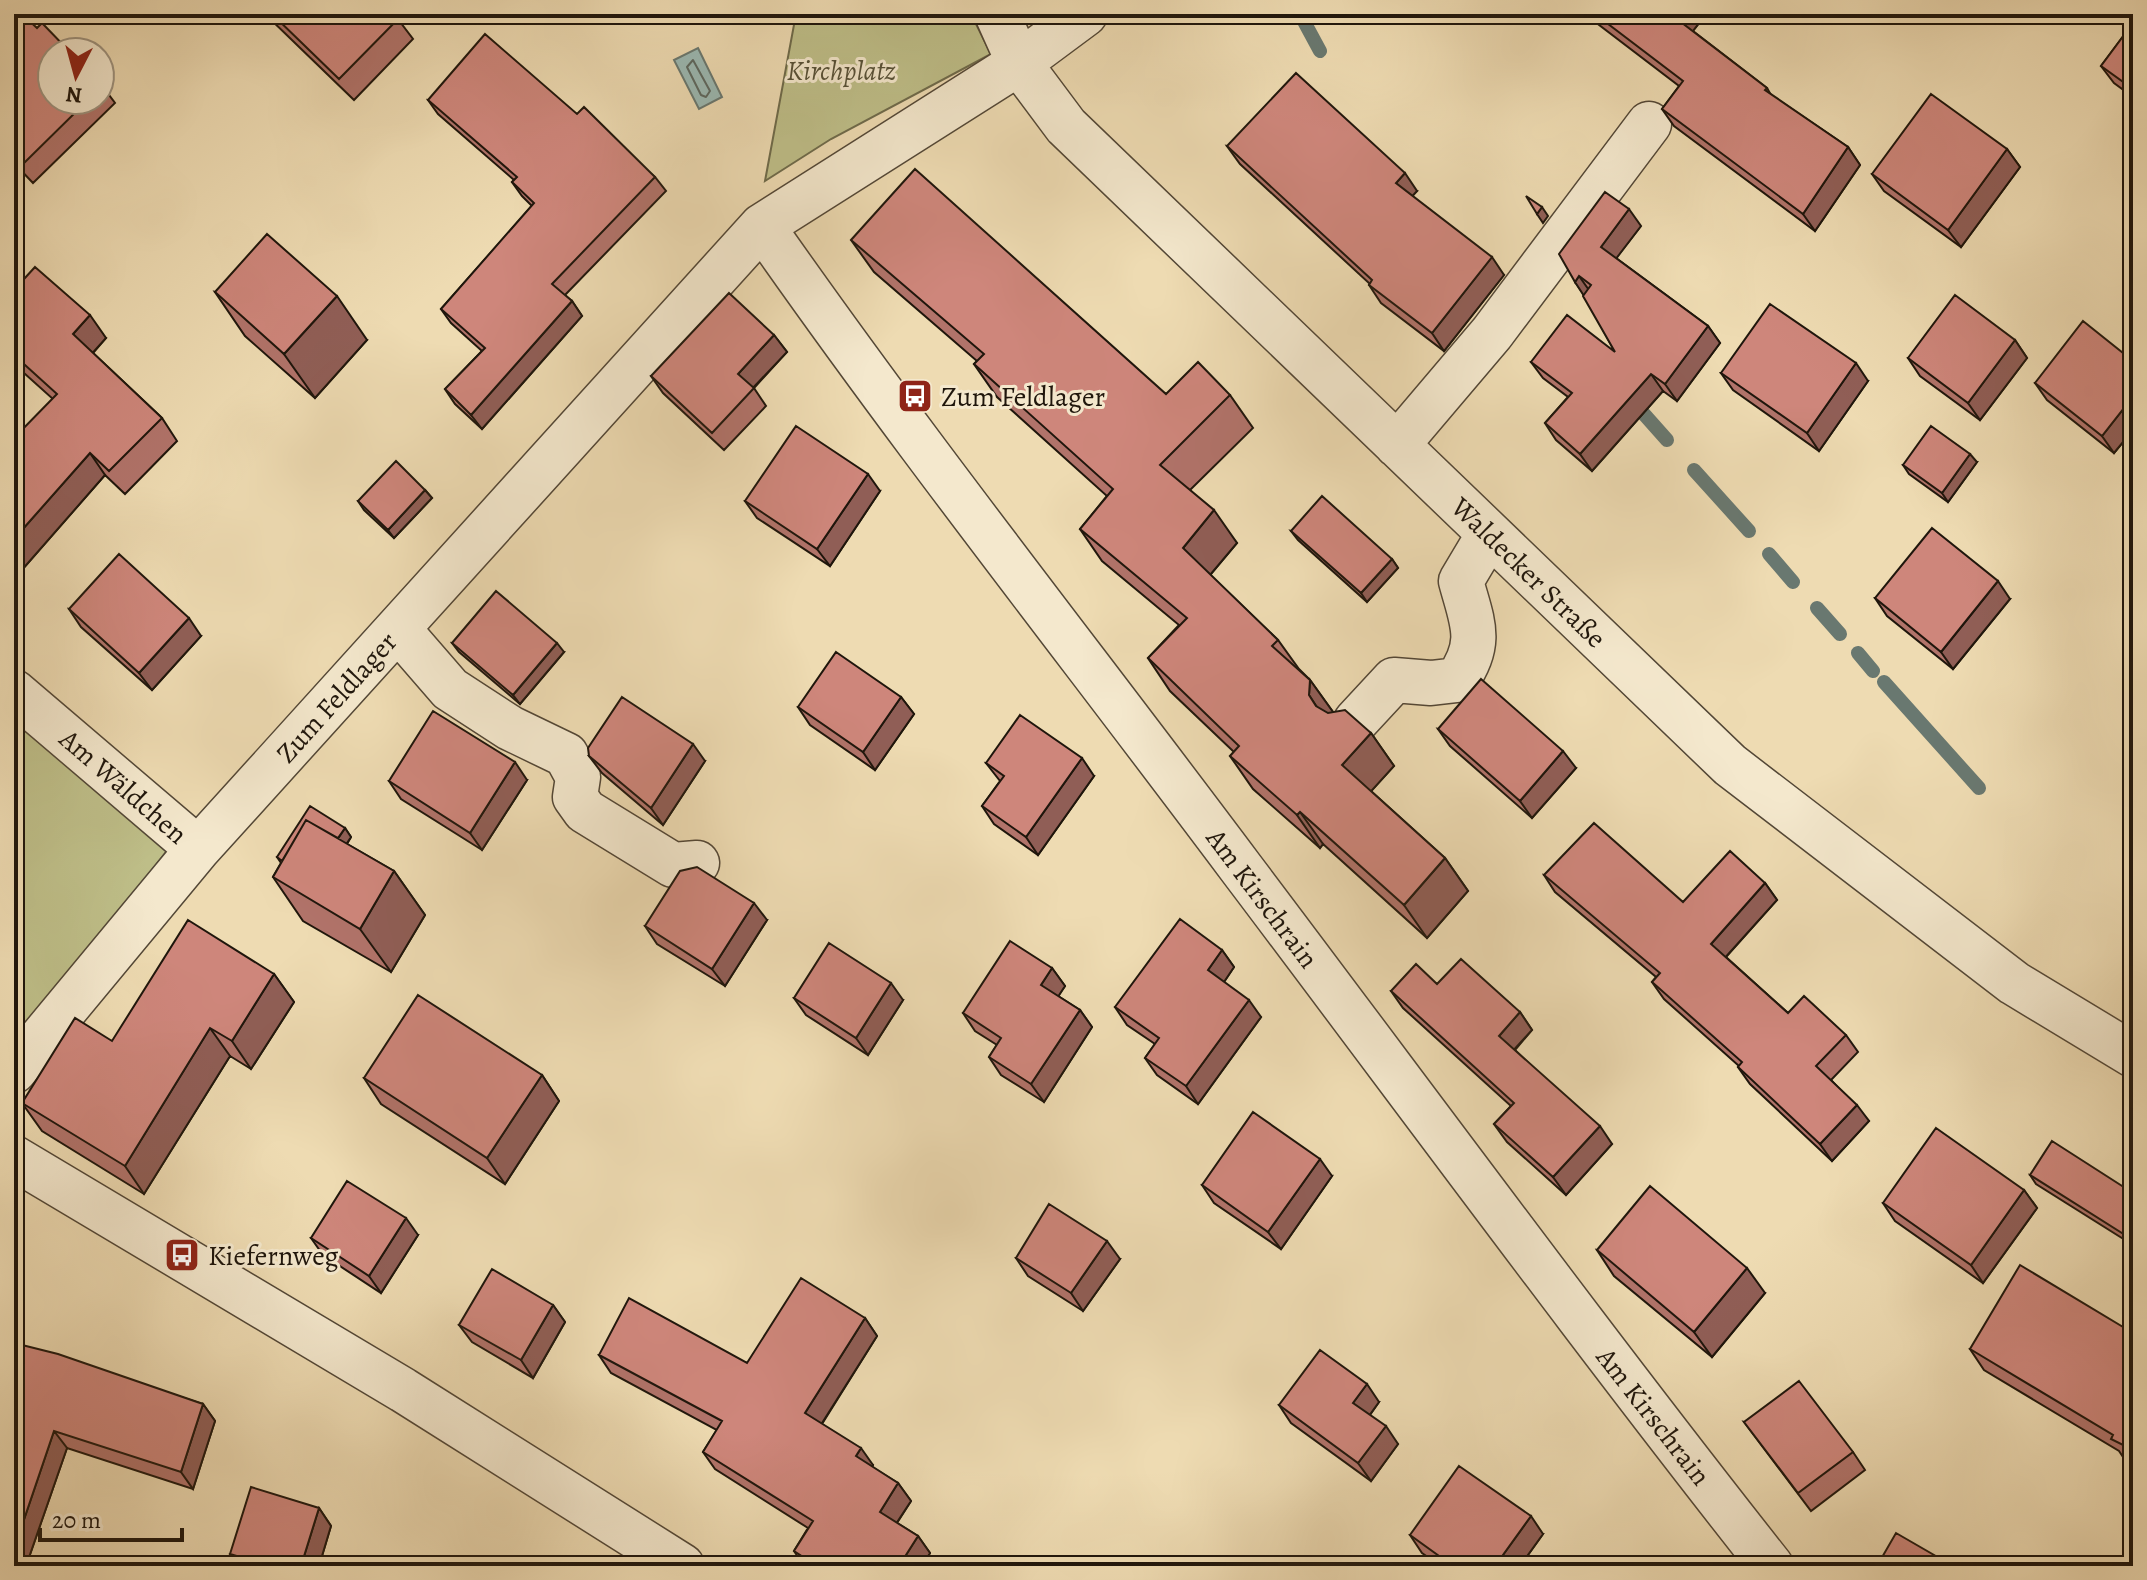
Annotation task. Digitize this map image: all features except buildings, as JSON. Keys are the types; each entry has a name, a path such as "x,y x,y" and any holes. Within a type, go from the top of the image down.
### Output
{"street":[{"name":"Waldecker Straße","path":"997,14 1019,63 1066,126 1730,765 2014,983 2133,1055"},
{"name":"Zum Feldlager","path":"14,1071 198,849 762,226 1019,63 1085,14"},
{"path":"1397,445 1492,333 1649,124"},
{"name":"Am Kirschrain","path":"762,226 873,384 1232,855 1412,1099 1771,1566"},
{"path":"1356,721 1394,680 1431,683 1457,680 1471,660 1476,641 1461,581 1489,534"},
{"path":"398,629 450,689 510,728 566,755 578,777 575,797 585,811 673,865 697,863"},
{"name":"Am Wäldchen","path":"14,692 198,849"},
{"path":"14,1158 403,1390 682,1566"}],"green space":[{"name":"Kirchplatz","path":"796,14 971,14 991,54 831,139 765,181"},
{"path":"14,692 179,835 14,1049"}],"water":[{"path":"698,48 722,97 699,109 674,60"}],"waterway":[{"path":"1300,14 1320,51"},
{"path":"1643,413 1667,440"},
{"path":"1694,470 1749,531"},
{"path":"1769,554 1793,582"},
{"path":"1817,608 1840,634"},
{"path":"1858,653 1873,671"},
{"path":"1884,682 1979,788"}],"place":[{"name":"Zum Feldlager","path":"915,396"},
{"name":"Kiefernweg","path":"182,1255"}]}
